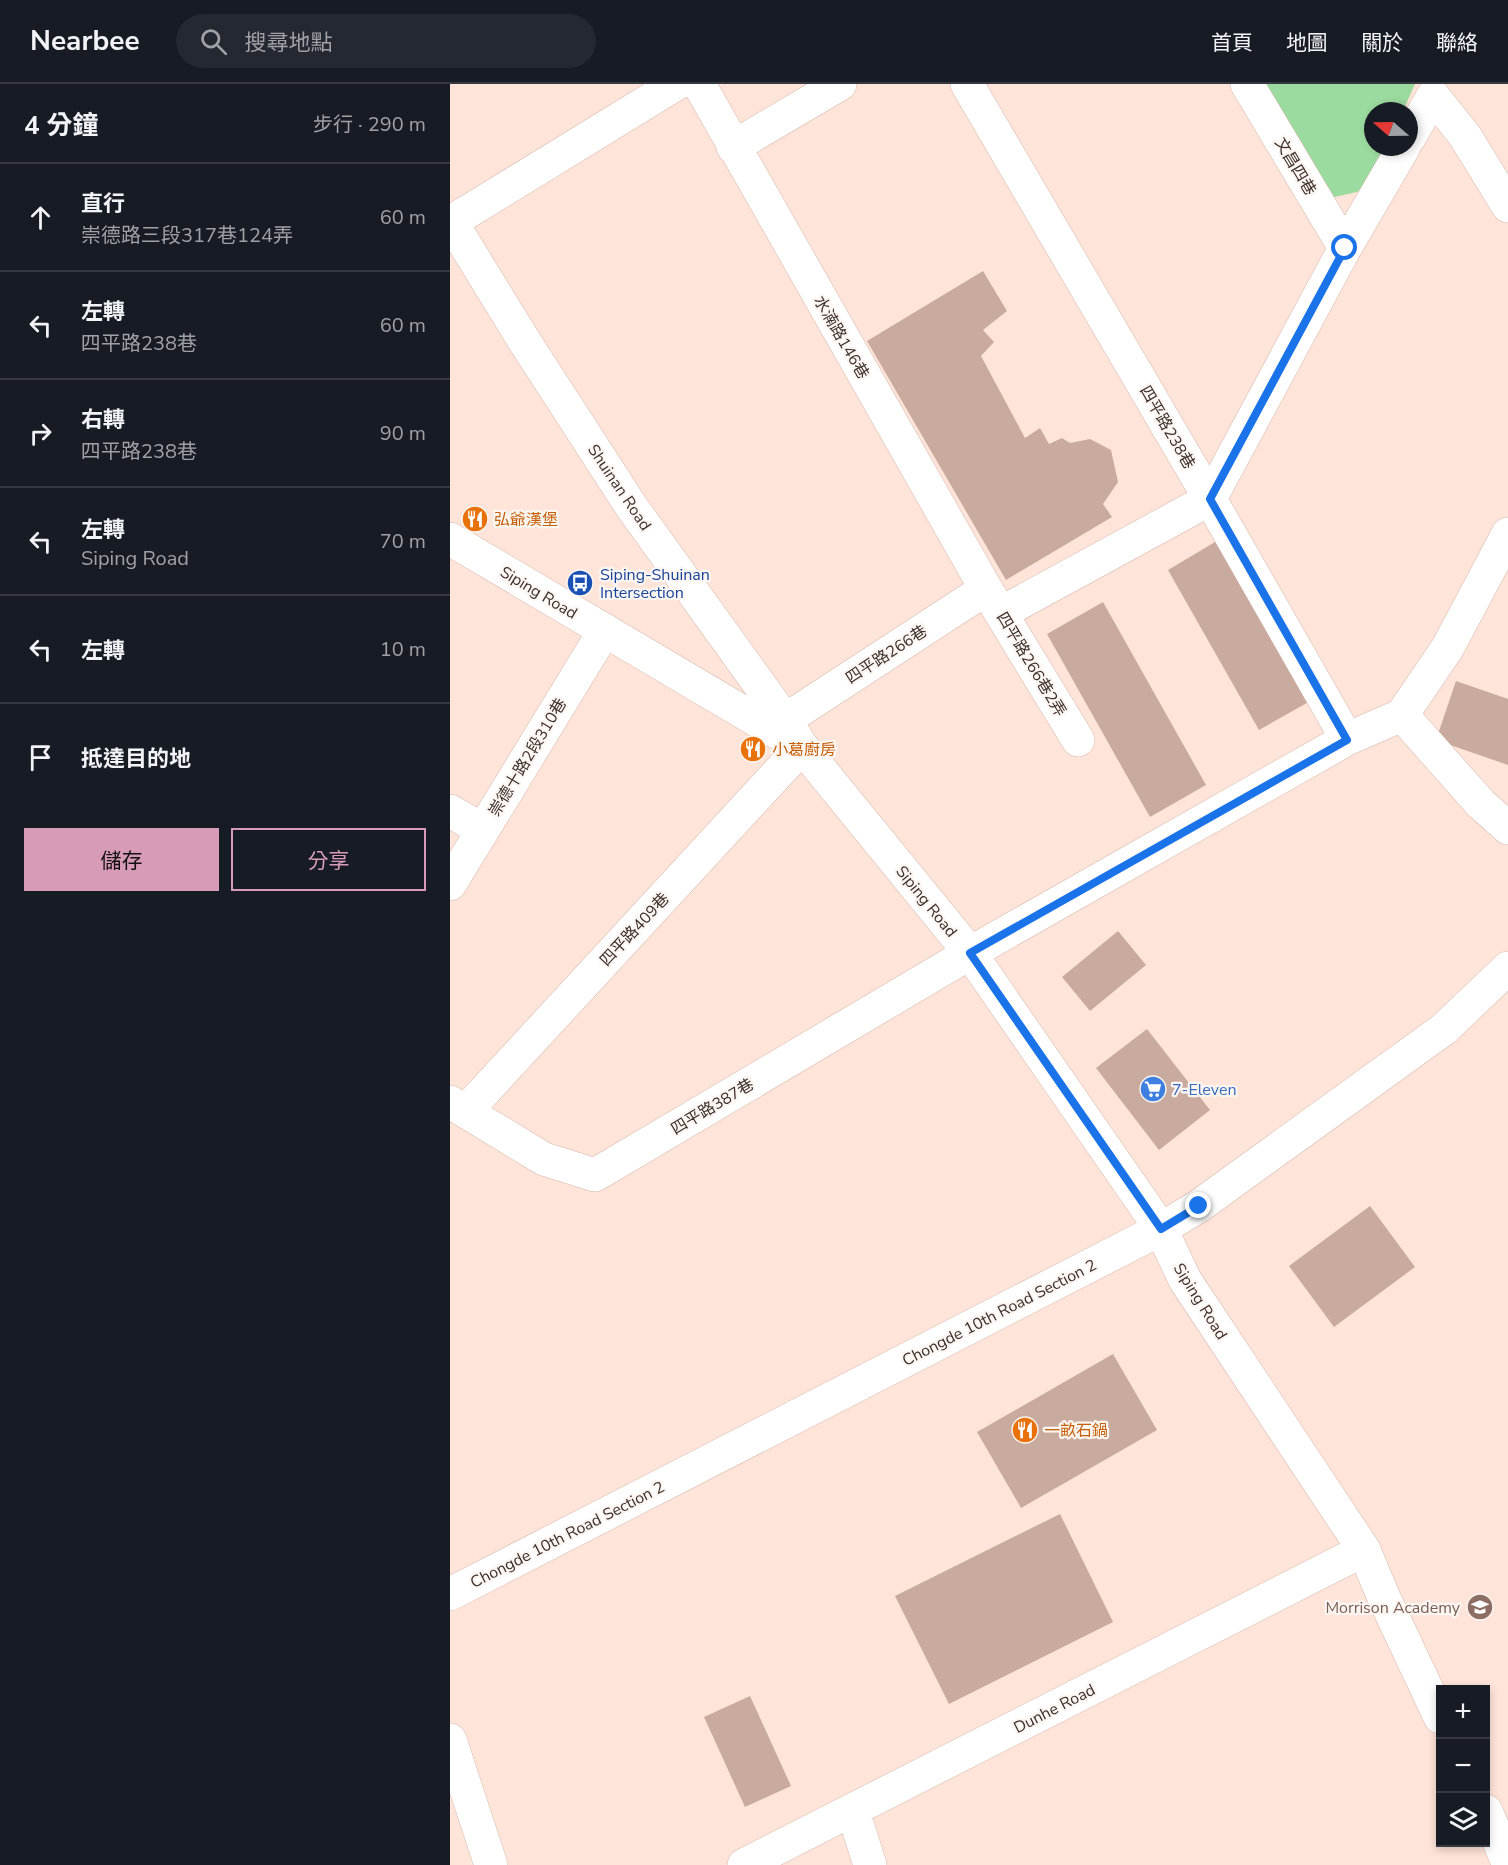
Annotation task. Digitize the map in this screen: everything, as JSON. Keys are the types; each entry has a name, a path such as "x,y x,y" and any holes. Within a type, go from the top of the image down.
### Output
{"street":[{"path":"451,221 676,84"},
{"name":"水湳路146巷","path":"699,84 994,601"},
{"path":"733,147 840,84"},
{"name":"四平路238巷","path":"967,84 1210,499 1347,740"},
{"name":"文昌四巷","path":"1248,84 1345,248"},
{"path":"1418,122 1433,96 1506,194"},
{"path":"1210,499 1345,248 1399,156"},
{"name":"Shuinan Road","path":"451,221 523,339 631,506 802,747"},
{"name":"四平路266巷","path":"785,720 994,601 1210,499"},
{"path":"970,953 1347,740 1402,715 1448,648 1508,534"},
{"name":"Siping Road","path":"450,539 802,747 970,953 1161,1229 1185,1280 1364,1550 1436,1708"},
{"name":"四平路266巷2弄","path":"994,601 1078,740"},
{"name":"崇德十路2段310巷","path":"450,884 605,630"},
{"path":"1402,715 1481,804 1508,828"},
{"name":"四平路409巷","path":"458,1106 802,747"},
{"path":"450,811 483,830"},
{"name":"四平路387巷","path":"458,1106 544,1159 595,1175 970,953"},
{"name":"Chongde 10th Road Section 2","path":"450,1594 1161,1229 1199,1206 1444,1029 1508,968"},
{"name":"Dunhe Road","path":"744,1865 1364,1550"},
{"path":"450,1740 491,1865"},
{"path":"853,1811 870,1865"},
{"path":"1490,1822 1508,1863"}],"green space":[{"path":"1263,84 1415,84 1407,102 1364,102 1364,156 1384,156 1370,189 1330,198"}],"building":[{"path":"983,271 1007,311 983,330 994,342 981,356 1025,438 1040,428 1049,444 1062,438 1070,443 1090,439 1111,450 1118,482 1103,504 1112,517 1006,580 867,341"},
{"path":"1220,539 1312,700 1259,730 1168,570"},
{"path":"1103,602 1206,785 1150,817 1047,634"},
{"path":"1456,681 1508,699 1508,765 1436,740"},
{"path":"1118,931 1146,965 1090,1011 1062,977"},
{"name":"7-Eleven","path":"1147,1029 1210,1110 1159,1150 1096,1068"},
{"path":"1370,1206 1415,1267 1334,1327 1289,1266"},
{"path":"1113,1354 1157,1430 1021,1508 977,1432"},
{"path":"1060,1514 1113,1622 949,1704 895,1596"},
{"path":"750,1696 791,1786 745,1807 704,1717"}],"place":[{"name":"弘爺漢堡","path":"475,519"},
{"name":"Siping-Shuinan Intersection","path":"580,583"},
{"name":"小葛廚房","path":"753,749"},
{"name":"7-Eleven","path":"1153,1089"},
{"name":"一畝石鍋","path":"1025,1430"},
{"name":"Morrison Academy","path":"1480,1607"}],"route":[{"path":"1199,1206 1161,1229 970,953 1347,740 1210,499 1345,248"}]}
